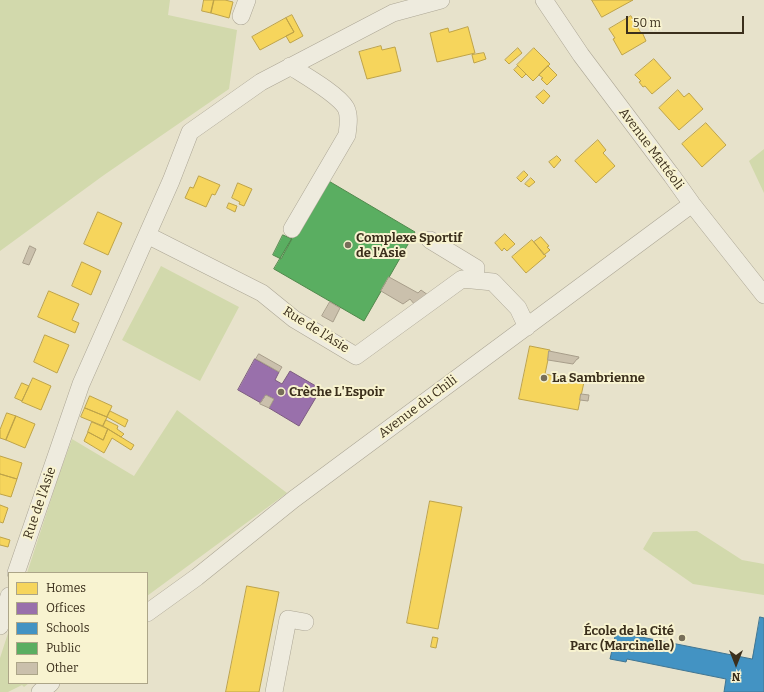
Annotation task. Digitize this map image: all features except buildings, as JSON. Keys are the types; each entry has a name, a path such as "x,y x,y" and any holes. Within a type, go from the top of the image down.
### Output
{"street":[{"path":"241,16 247,0"},
{"name":"Rue de l'Asie","path":"16,572 81,384 171,181 190,132 260,82 290,66 393,13 442,0"},
{"name":"Avenue Mattéoli","path":"544,0 580,55 692,204 764,295"},
{"path":"290,66 335,95 346,108 349,121 347,135 292,229"},
{"name":"Avenue du Chili","path":"148,612 197,577 294,499 692,204"},
{"name":"Rue de l'Asie","path":"147,235 262,293 294,319 356,356 462,280 493,282 518,308 526,326"},
{"path":"430,240 476,268 475,280"},
{"path":"0,626 8,599"},
{"path":"274,692 288,619 305,622"},
{"path":"40,692 50,684"}],"green space":[{"path":"0,0 170,0 168,15 237,30 229,89 104,175 0,251"},
{"path":"764,149 764,193 749,161"},
{"path":"161,266 239,307 200,381 122,340"},
{"path":"177,410 287,493 148,595 148,572 27,572 72,439 134,476"},
{"path":"697,531 742,560 764,564 764,595 693,584 643,549 653,532"},
{"path":"8,633 8,684 28,684 24,687 22,685 8,692 0,692 0,658"}],"place":[{"name":"Complexe Sportif de l'Asie","path":"348,245"},
{"name":"La Sambrienne","path":"544,378"},
{"name":"Crèche L'Espoir","path":"281,392"},
{"name":"École de la Cité Parc (Marcinelle)","path":"682,638"}]}
